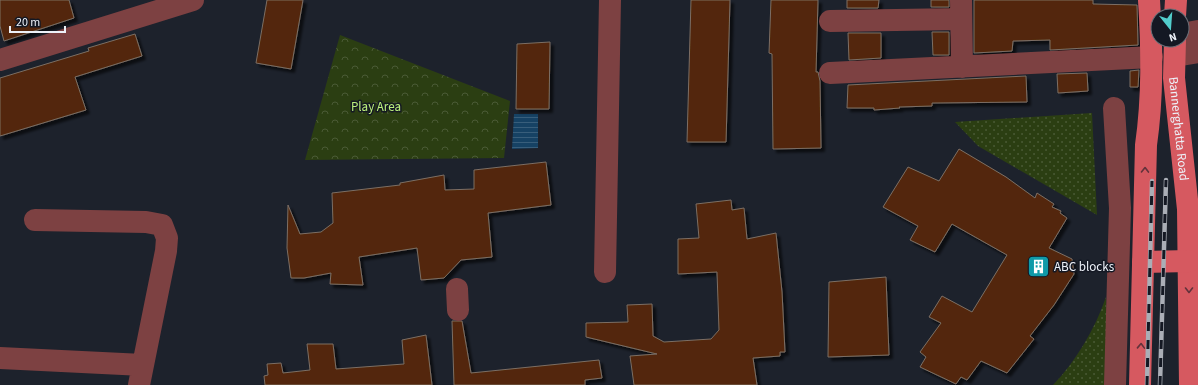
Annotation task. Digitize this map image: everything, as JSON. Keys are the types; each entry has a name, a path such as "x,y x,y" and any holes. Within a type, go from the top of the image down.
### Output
{"main road":[{"path":"1140,385 1146,145 1151,107 1152,58 1149,0"},
{"name":"Bannerghatta Road","path":"1175,48 1174,78 1188,209 1190,385"},
{"path":"1143,262 1189,261"}],"street":[{"path":"0,60 193,0"},
{"path":"605,272 610,0"},
{"path":"830,21 961,9 962,67"},
{"path":"1175,48 1198,52"},
{"path":"830,73 1152,58"},
{"path":"1114,108 1120,208 1115,385"},
{"path":"0,358 141,375 168,238 162,225 146,222 34,220"}],"green space":[{"name":"Play Area","path":"340,35 510,101 504,158 305,160"},
{"path":"1092,113 1097,215 978,146 955,122"},
{"path":"1106,297 1109,385 1053,385 1069,366 1084,344 1102,309"}],"water":[{"path":"514,114 538,114 538,148 512,149"}],"building":[{"path":"0,0 69,0 74,18 4,41 0,26"},
{"path":"267,0 303,0 291,69 256,63"},
{"path":"691,0 730,0 726,142 687,142"},
{"path":"771,0 818,0 816,72 818,72 820,81 821,148 773,149 772,54 769,53"},
{"path":"847,0 879,0 878,8 847,8"},
{"path":"931,0 949,0 949,7 931,7"},
{"path":"974,0 1093,0 1093,4 1137,5 1138,45 1050,50 1050,40 1013,41 1012,51 974,53"},
{"path":"932,32 949,32 949,55 933,55"},
{"path":"848,33 881,33 881,58 849,60"},
{"path":"135,34 142,56 75,77 86,110 0,136 0,78 89,51 88,48"},
{"path":"550,42 549,109 516,109 517,44"},
{"path":"1139,70 1138,87 1130,87 1130,71"},
{"path":"1087,73 1088,91 1058,93 1057,74"},
{"path":"1026,76 1027,102 932,103 932,106 899,107 900,108 874,110 874,108 847,108 848,85"},
{"name":"ABC blocks","path":"959,149 1006,177 1035,198 1037,193 1054,204 1052,207 1061,211 1060,213 1067,218 1049,248 1072,259 1074,274 1054,305 1030,336 1034,339 1007,373 981,361 967,380 961,377 956,384 920,367 926,357 920,352 941,323 929,317 942,296 972,312 1007,255 952,224 935,252 910,240 918,226 883,207 908,167 939,181"},
{"path":"546,162 551,205 488,213 492,257 461,260 444,278 421,280 417,248 359,257 363,285 330,284 331,273 304,278 291,278 287,248 288,205 300,234 321,232 333,223 332,193 400,185 400,183 444,175 445,190 474,189 474,170"},
{"path":"731,200 732,210 744,208 747,239 776,233 782,292 785,352 780,352 780,356 753,358 757,385 634,385 630,356 657,354 586,337 586,323 628,322 627,305 652,304 653,336 664,342 711,339 719,330 717,272 678,274 678,239 699,238 696,204"},
{"path":"886,277 889,355 828,357 829,282"},
{"path":"452,321 462,321 471,373 599,360 602,378 585,380 585,385 454,385"},
{"path":"426,335 432,385 265,385 264,376 268,375 267,364 281,363 283,373 310,370 307,344 333,344 336,369 404,364 402,340"}],"railway":[{"path":"1160,385 1166,180"},
{"path":"1147,385 1152,181"}],"place":[{"name":"ABC blocks","path":"1039,266"}]}
